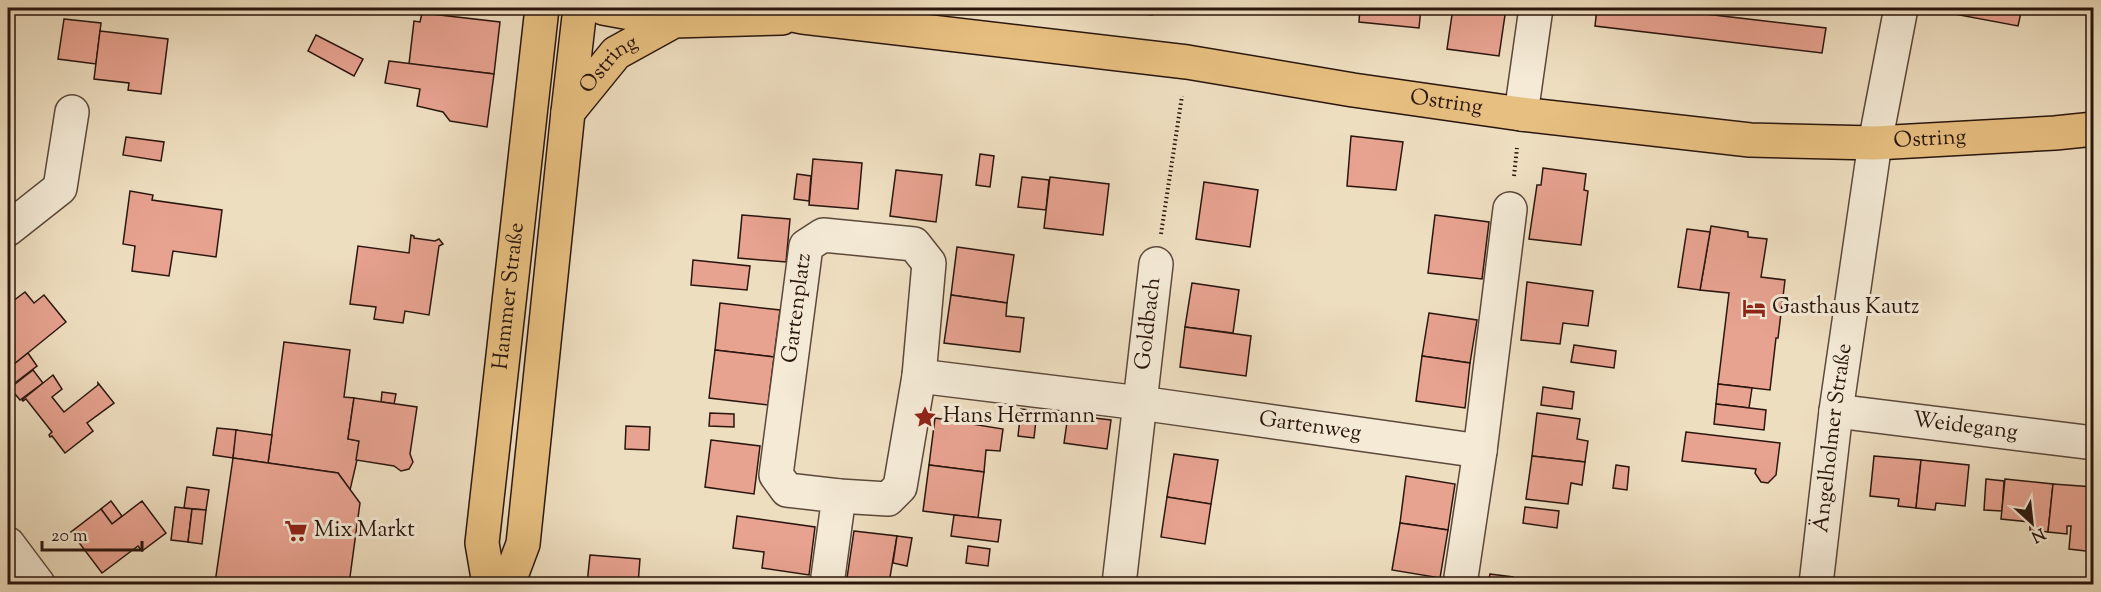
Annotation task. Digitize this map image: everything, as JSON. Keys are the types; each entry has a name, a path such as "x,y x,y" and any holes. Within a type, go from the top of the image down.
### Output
{"main road":[{"name":"Hammer Straße","path":"489,585 482,543 542,8"},
{"name":"Hammer Straße","path":"508,585 523,544 567,112 580,8"},
{"path":"603,8 674,21"},
{"name":"Ostring","path":"757,8 803,17 1187,62 1353,90 1521,114 1750,140 1875,143 2094,129"},
{"name":"Ostring","path":"567,112 616,53 674,21 803,17"}],"street":[{"path":"1521,114 1536,8"},
{"name":"Ängelholmer Straße","path":"1816,585 1836,411 1875,143 1901,8"},
{"path":"8,229 60,188 72,112"},
{"path":"1460,585 1480,451 1510,209"},
{"name":"Gartenplatz","path":"823,235 914,244 929,263 919,376 900,487 888,500 839,496 787,490 776,475 806,246 823,235"},
{"name":"Goldbach","path":"1119,585 1156,264"},
{"path":"919,376 1140,403"},
{"name":"Gartenweg","path":"1140,403 1480,451"},
{"name":"Weidegang","path":"1836,411 2094,443"},
{"path":"826,585 839,496"},
{"path":"8,544 38,585"}],"path":[{"name":"Goldbach","path":"1156,264 1187,62"},
{"path":"1510,209 1521,114"}],"building":[{"path":"1093,8 1153,8 1152,15"},
{"path":"1360,8 1421,8 1419,28 1359,22"},
{"path":"1453,8 1506,8 1499,56 1447,49"},
{"path":"1597,8 1681,8 1680,11 1826,28 1822,53 1595,26"},
{"path":"1955,8 2022,8 2018,26 1954,14"},
{"path":"422,13 500,22 494,74 409,64 414,21 420,22"},
{"path":"64,19 101,23 96,64 58,59"},
{"path":"100,31 168,39 161,94 128,90 129,83 94,79"},
{"path":"316,35 363,59 354,76 308,51"},
{"path":"389,61 494,74 487,127 450,121 443,112 417,106 420,89 385,83"},
{"path":"1351,136 1403,142 1396,190 1347,186"},
{"path":"126,137 164,142 161,161 123,155"},
{"path":"980,154 994,156 990,187 976,185"},
{"path":"813,159 862,163 858,209 809,205"},
{"path":"1543,168 1586,174 1584,190 1588,191 1581,245 1529,239 1537,185 1541,185"},
{"path":"896,170 942,175 936,222 890,216"},
{"path":"797,174 811,176 809,201 794,199"},
{"path":"1022,177 1049,180 1046,210 1018,207"},
{"path":"1050,177 1109,184 1103,235 1044,228"},
{"path":"1204,182 1258,190 1250,247 1196,239"},
{"path":"130,191 153,195 152,200 222,210 216,257 173,251 169,276 132,271 135,246 123,244"},
{"path":"742,215 790,219 786,262 738,258"},
{"path":"1435,215 1489,222 1482,279 1428,273"},
{"name":"Gasthaus Kautz","path":"1711,226 1748,232 1748,237 1767,239 1761,277 1785,280 1770,390 1718,384 1729,293 1700,290"},
{"path":"1687,229 1710,232 1700,290 1678,287"},
{"path":"411,235 414,238 435,241 439,239 443,244 439,246 429,315 405,311 403,323 374,319 376,307 350,304 358,246 409,253"},
{"path":"957,247 1014,255 1007,303 951,295"},
{"path":"693,260 750,266 747,290 691,285"},
{"path":"1527,282 1593,291 1588,326 1563,323 1560,344 1521,340"},
{"path":"1192,283 1239,290 1233,333 1185,327"},
{"path":"25,292 34,303 44,295 66,322 8,369 8,294 13,301"},
{"path":"951,295 1007,303 1006,316 1024,318 1020,352 944,343"},
{"path":"720,303 780,310 774,357 715,350"},
{"path":"1429,313 1477,320 1470,363 1422,356"},
{"path":"1185,327 1251,336 1246,376 1180,367"},
{"path":"284,342 350,350 344,397 354,398 348,439 359,441 350,490 338,473 268,463"},
{"path":"1574,345 1616,351 1614,368 1571,362"},
{"path":"715,350 774,357 768,405 709,398"},
{"path":"28,353 37,366 11,386 8,381 8,369"},
{"path":"1422,356 1470,363 1465,408 1416,401"},
{"path":"33,370 43,383 20,400 10,388"},
{"path":"53,375 62,389 52,397 64,412 98,383 114,403 87,423 93,431 65,453 52,436 50,437 52,432 26,399 22,400"},
{"path":"1718,384 1752,388 1749,408 1716,404"},
{"path":"1543,387 1574,392 1572,409 1541,405"},
{"path":"382,392 396,394 394,404 381,402"},
{"path":"354,398 417,407 410,454 413,462 409,469 401,471 394,466 356,460 359,441 348,439"},
{"path":"1716,404 1766,410 1764,430 1714,424"},
{"path":"1021,409 1037,411 1034,438 1018,436"},
{"path":"710,413 734,414 734,427 709,426"},
{"path":"947,413 972,416 972,423 946,420"},
{"path":"1537,413 1580,419 1577,439 1588,441 1585,462 1532,456"},
{"path":"1068,415 1111,420 1107,449 1064,443"},
{"path":"935,418 1003,429 1000,451 986,450 984,472 929,465"},
{"path":"626,426 650,427 649,450 625,449"},
{"path":"217,428 237,430 233,458 213,455"},
{"path":"236,430 272,435 268,463 233,458"},
{"path":"1686,432 1780,443 1776,475 1768,483 1761,482 1755,473 1756,469 1682,461"},
{"path":"711,440 760,446 754,494 705,487"},
{"path":"1174,454 1218,460 1211,504 1167,497"},
{"path":"1532,456 1585,462 1582,485 1571,483 1568,504 1526,499"},
{"path":"1874,456 1921,460 1916,508 1898,506 1899,499 1870,496"},
{"path":"233,458 338,473 360,503 349,584 215,583"},
{"path":"1921,460 1969,465 1965,506 1936,503 1935,510 1916,508"},
{"path":"929,465 984,472 978,518 923,511"},
{"path":"1616,465 1629,467 1627,490 1613,488"},
{"path":"1406,476 1455,484 1448,530 1400,523"},
{"path":"1986,479 2004,481 2002,511 1984,510"},
{"path":"2005,479 2053,484 2048,532 2030,530 2030,522 2001,519"},
{"path":"2053,484 2094,487 2094,552 2069,549 2071,526 2067,526 2067,534 2048,532"},
{"path":"187,487 209,490 206,510 184,508"},
{"path":"1167,497 1211,504 1205,544 1161,537"},
{"path":"111,501 122,516 112,524 101,509"},
{"path":"142,501 166,533 142,551 138,546 102,573 71,532 101,509 112,524"},
{"path":"175,507 192,509 188,542 171,540"},
{"path":"1525,507 1559,511 1557,528 1523,523"},
{"path":"192,509 206,510 202,544 188,542"},
{"path":"954,515 1001,520 998,542 951,536"},
{"path":"737,516 815,527 809,575 762,568 764,552 733,548"},
{"path":"1400,523 1448,530 1440,578 1392,570"},
{"path":"854,531 897,536 889,583 847,578"},
{"path":"897,536 912,538 907,566 893,563"},
{"path":"968,546 990,549 988,566 966,563"},
{"path":"590,555 640,559 638,584 587,584"},
{"path":"1490,574 1513,577 1513,580 1544,584 1488,584"},
{"path":"857,579 880,582 880,584 856,584"}],"place":[{"name":"Gasthaus Kautz","path":"1754,308"},
{"name":"Hans Herrmann","path":"925,417"},
{"name":"Mix Markt","path":"296,531"}]}
